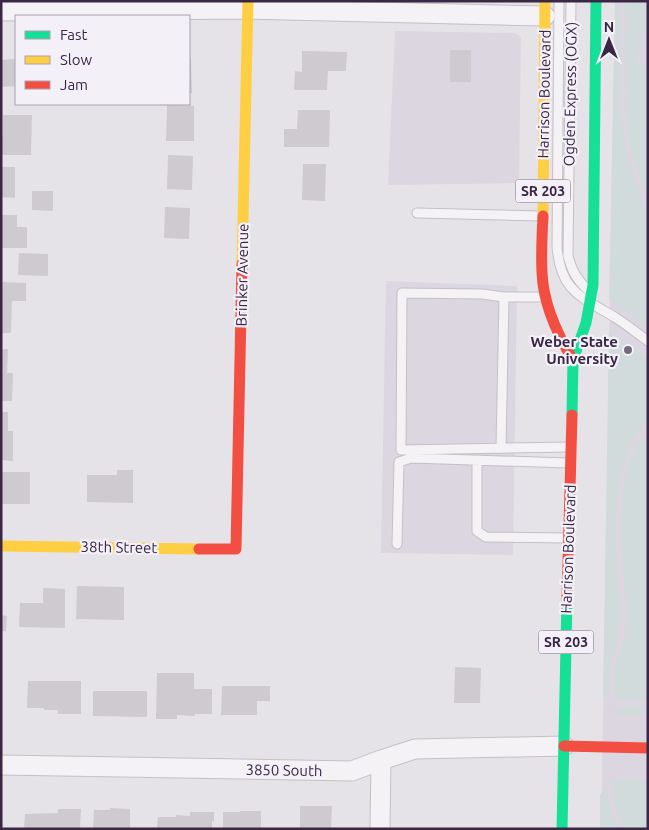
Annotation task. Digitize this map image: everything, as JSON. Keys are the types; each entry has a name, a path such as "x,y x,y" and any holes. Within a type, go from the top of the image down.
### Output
{"main road":[{"name":"Harrison Boulevard","path":"562,829 573,360 586,326 591,299 594,260 596,1"},
{"name":"Brinker Avenue","path":"236,549 247,5"},
{"name":"Harrison Boulevard","path":"545,9 542,273 548,307 554,326 573,360"},
{"name":"38th Street","path":"1,546 236,549"},
{"path":"564,746 648,748"}],"street":[{"path":"1,11 247,5 545,9"},
{"name":"3850 South","path":"1,765 352,771 415,748 564,746"},
{"path":"380,829 381,760"}],"lane":[{"name":"Ogden Express (OGX)","path":"559,1 557,256 559,266 571,287 580,297 591,299"},
{"name":"Ogden Express (OGX)","path":"571,1 568,256 574,274 591,299 648,341"},
{"path":"417,213 542,216"},
{"path":"546,297 402,293 401,450 572,447"},
{"path":"501,448 504,297"},
{"path":"397,544 399,462 411,458 571,464"},
{"path":"477,460 477,532 486,537 569,538"}],"shaded area":[{"name":"Weber State University","path":"615,1 648,1 648,829 601,829"},
{"path":"615,1 620,1 621,111 626,146 625,154 630,163 648,216 648,327 609,299"},
{"path":"625,1 648,2 648,24 637,42 642,48 635,59 648,69 648,202 629,142 626,121"},
{"path":"395,31 518,34 521,38 519,183 388,185"},
{"path":"386,281 517,286 513,555 381,553"},
{"path":"609,331 648,359 648,421 630,447 622,468 616,516 616,553 622,614 611,664 609,692 603,699"},
{"path":"648,431 648,700 614,699 615,667 624,638 627,616 621,545 623,492 628,466 639,443"},
{"path":"624,706 648,706 648,715 616,714 612,712 613,709 624,709"},
{"path":"614,780 648,780 648,829 624,829 614,803 612,782"},
{"path":"603,791 609,797 619,829 600,829 600,795"}],"building":[{"path":"450,50 471,50 471,82 450,82"},
{"path":"302,51 347,52 346,71 328,71 327,90 294,90 295,71 302,72"},
{"path":"190,58 191,58 192,93 190,93"},
{"path":"15,59 15,86 1,87 1,60"},
{"path":"167,105 194,106 194,141 166,141"},
{"path":"298,110 330,110 329,147 284,147 284,129 297,129"},
{"path":"3,115 32,115 31,155 1,155"},
{"path":"168,155 193,156 192,190 167,189"},
{"path":"303,164 326,164 325,201 302,200"},
{"path":"1,167 15,167 15,198 1,197"},
{"path":"32,191 53,191 53,211 32,210"},
{"path":"165,207 190,208 189,239 164,238"},
{"path":"1,215 17,215 17,227 27,227 27,248 1,248"},
{"path":"19,253 48,254 48,276 18,275"},
{"path":"1,282 26,283 26,301 12,301 11,333 1,333"},
{"path":"1,349 8,349 7,373 13,373 12,401 1,401"},
{"path":"1,412 8,412 8,431 13,431 13,461 1,460"},
{"path":"117,470 133,470 133,503 87,502 87,475 117,475"},
{"path":"1,472 30,472 30,504 1,504"},
{"path":"77,586 124,587 124,620 76,619"},
{"path":"43,588 65,589 65,628 19,627 20,603 43,603"},
{"path":"1,615 7,616 6,631 1,631"},
{"path":"455,667 481,668 480,703 454,703"},
{"path":"157,673 194,673 194,689 212,689 212,714 195,714 195,716 177,715 177,719 156,719"},
{"path":"28,681 81,681 81,714 58,714 58,710 27,708"},
{"path":"222,686 270,686 270,701 257,701 257,715 221,715"},
{"path":"93,691 147,691 147,717 93,716"},
{"path":"300,806 332,806 331,829 300,829"},
{"path":"110,808 130,809 130,829 93,829 94,810 110,810"},
{"path":"58,809 81,809 80,829 24,829 25,814 58,813"},
{"path":"261,811 261,829 223,829 223,812"},
{"path":"190,812 214,812 212,829 157,829 158,817 190,816"}],"traffic: fast":[{"path":"572,415 573,360 586,323 593,285 596,1"},
{"path":"562,829 567,600"}],"traffic: slow":[{"path":"242,264 248,1"},
{"path":"543,216 545,1"},
{"path":"1,546 199,549"}],"traffic: jam":[{"path":"543,216 542,265 545,295 556,329 573,360"},
{"path":"199,549 236,549 242,264"},
{"path":"567,600 572,415"},
{"path":"564,746 648,748"}],"place":[{"name":"Weber State University","path":"628,350"}]}
